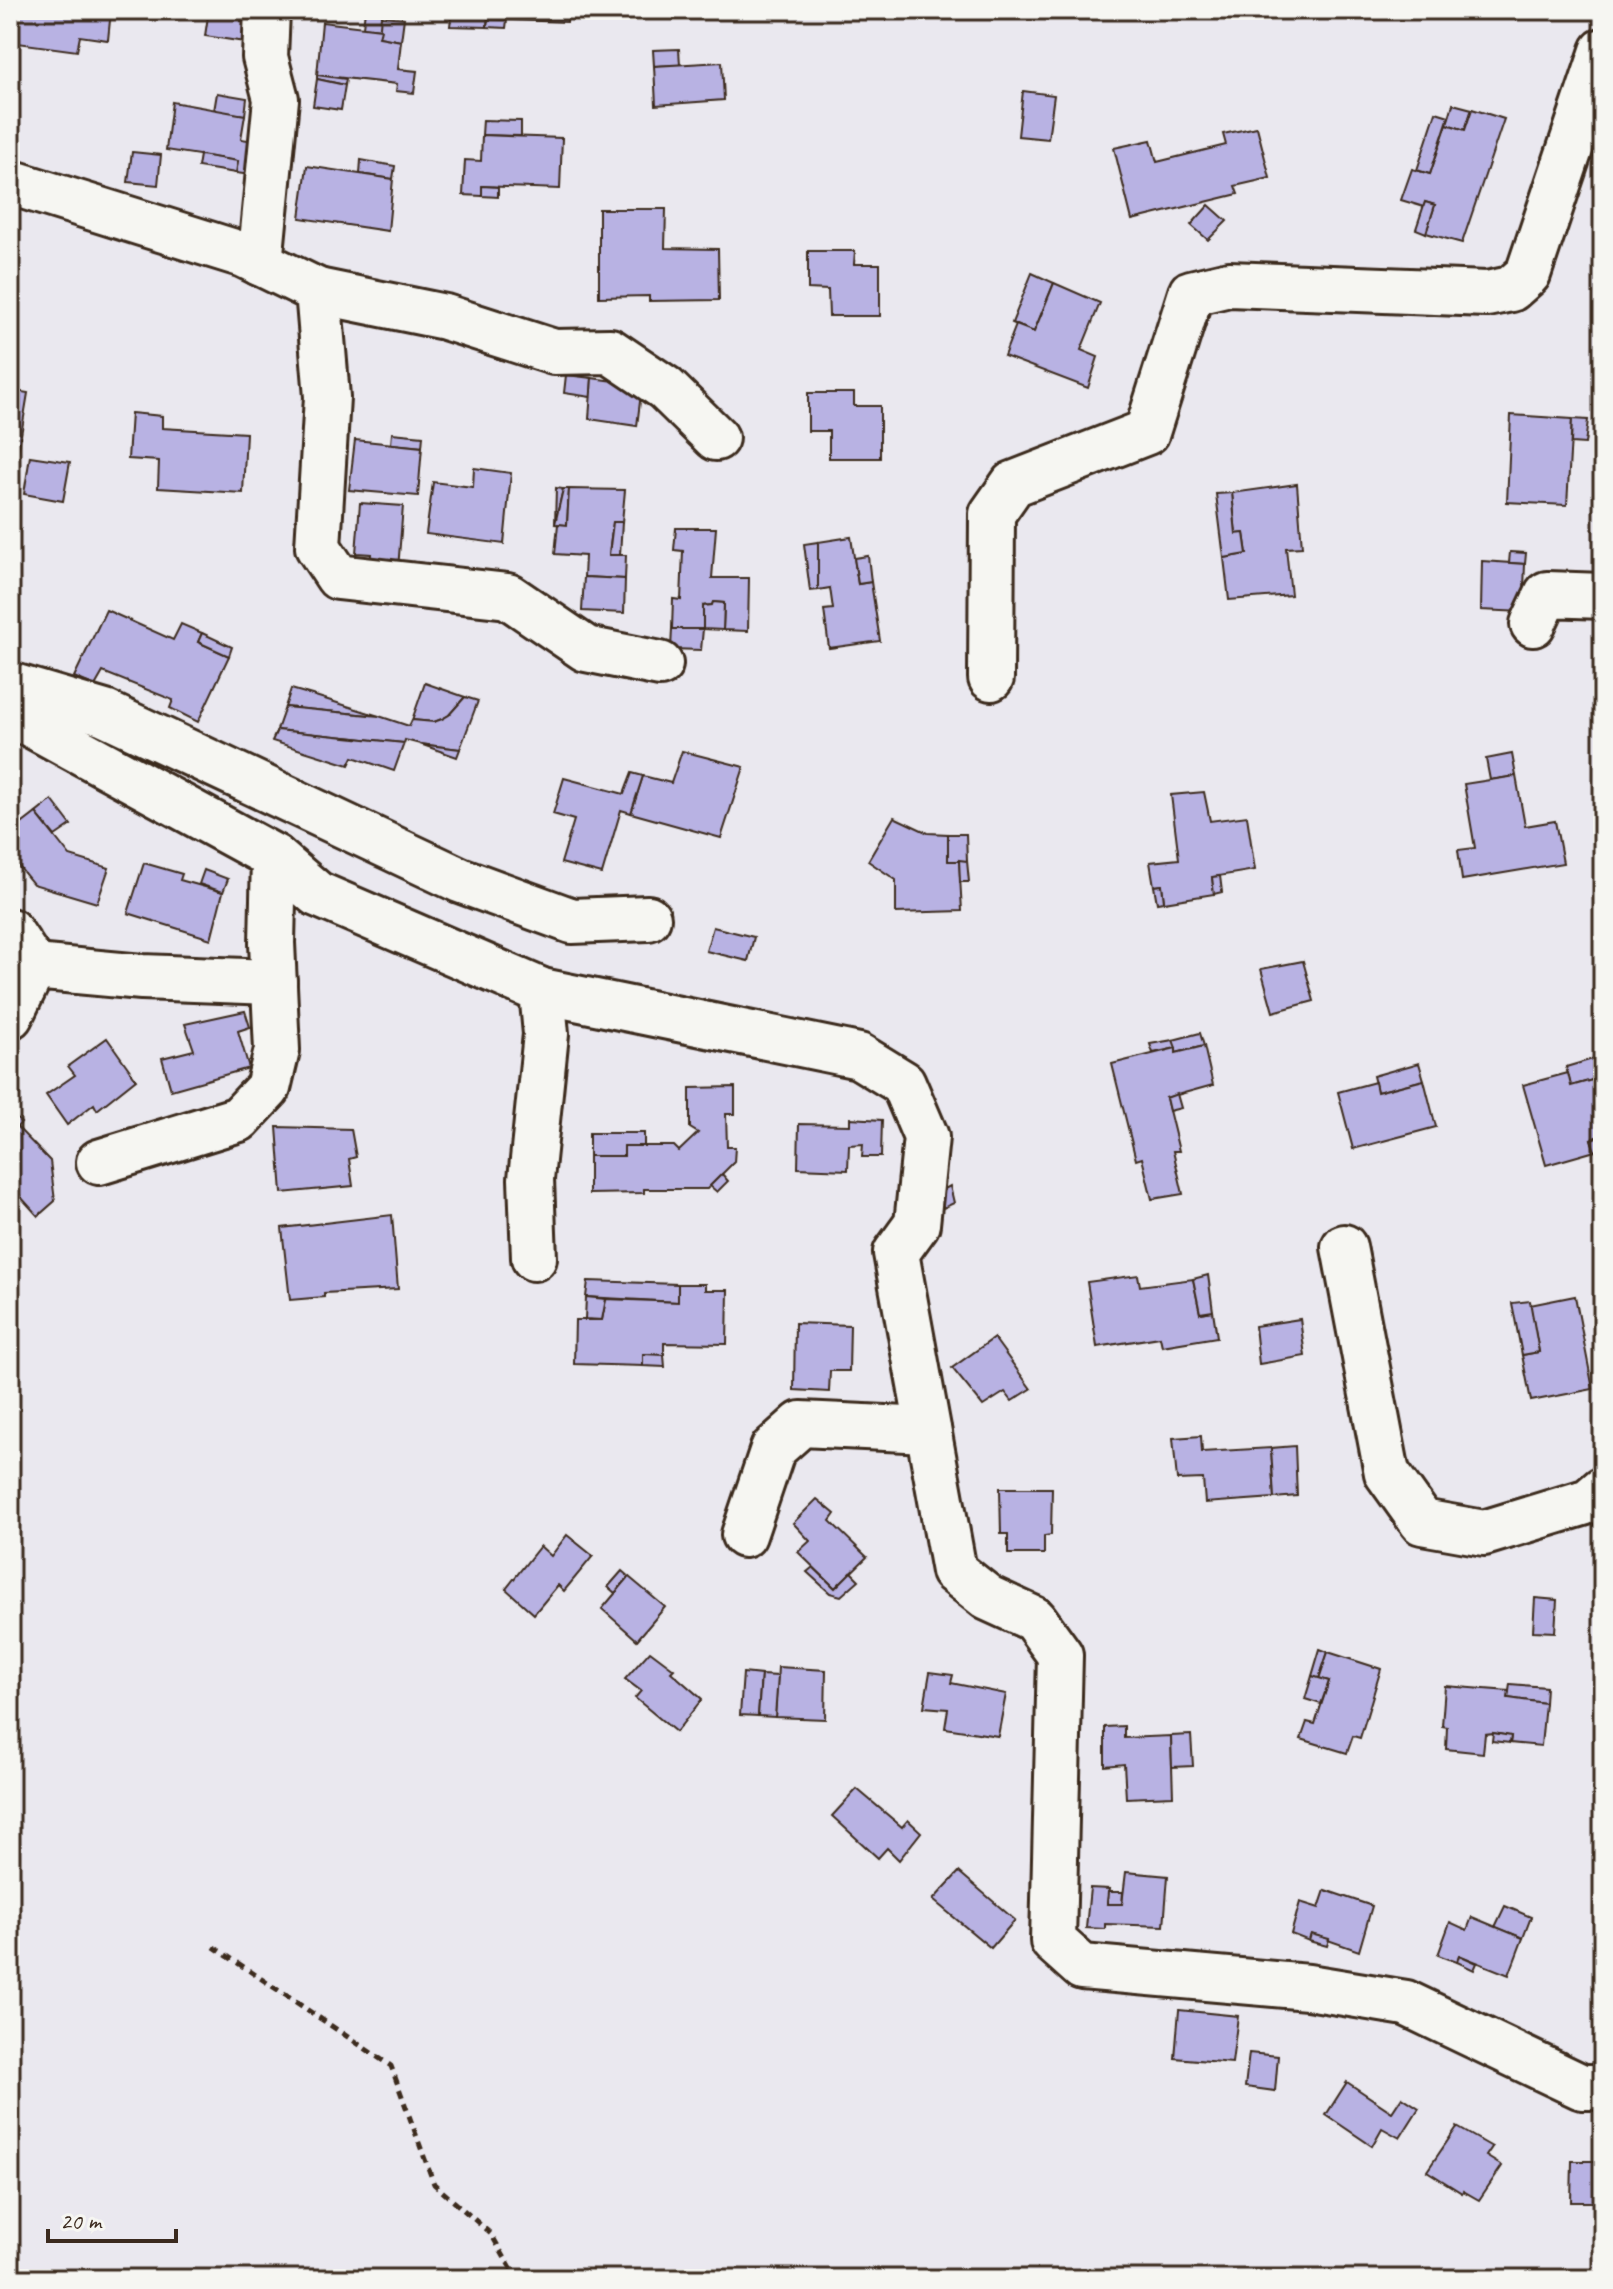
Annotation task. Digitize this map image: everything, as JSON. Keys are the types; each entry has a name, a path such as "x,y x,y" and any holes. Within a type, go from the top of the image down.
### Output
{"street":[{"path":"260,263 276,99 265,57 267,11"},
{"path":"991,678 992,514 1013,484 1147,432 1191,293 1229,284 1487,294 1511,289 1528,274 1603,51"},
{"path":"10,182 244,255 318,291 445,317 554,352 610,351 665,388 716,438"},
{"path":"318,291 327,397 318,547 338,577 508,596 586,649 660,664"},
{"path":"1533,624 1547,594 1603,596"},
{"path":"10,685 105,713 460,880 572,921 648,918"},
{"path":"10,718 30,724 274,857 317,894 542,991 859,1056 903,1083 926,1137 917,1224 896,1253 954,1571 988,1598 1034,1619 1060,1655 1053,1941 1082,1967 1308,1987 1406,2003 1582,2087 1603,2087"},
{"path":"99,1162 239,1119 268,1088 277,1050 272,943 274,857"},
{"path":"10,931 34,967"},
{"path":"34,967 142,977 274,982"},
{"path":"10,1016 34,967"},
{"path":"534,1258 531,1179 546,1034 542,991"},
{"path":"1344,1247 1387,1473 1422,1522 1484,1533 1589,1501 1603,1489"},
{"path":"744,1535 773,1449 801,1424 928,1430"}],"path":[{"path":"214,1947 391,2066 434,2184 491,2234 517,2279"}],"building":[{"path":"12,10 111,10 108,40 80,36 77,51 10,42"},
{"path":"183,10 242,10 241,21 249,20 245,42 205,36 208,16 183,13"},
{"path":"365,10 382,10 381,29 363,27"},
{"path":"452,10 488,10 487,27 450,26"},
{"path":"488,10 567,10 567,22 488,19"},
{"path":"381,16 404,18 401,41 379,37"},
{"path":"488,19 507,20 506,28 487,27"},
{"path":"322,22 381,29 379,37 401,41 398,69 417,71 414,93 396,91 397,84 317,75"},
{"path":"679,49 680,65 654,66 653,50"},
{"path":"722,62 724,100 656,105 654,66"},
{"path":"317,75 346,79 345,85 317,79"},
{"path":"317,79 345,85 341,110 313,106"},
{"path":"1023,91 1054,95 1048,139 1018,136"},
{"path":"217,93 247,98 245,115 214,111"},
{"path":"172,102 245,115 241,139 255,141 251,175 236,173 238,161 166,150"},
{"path":"1453,104 1472,109 1465,130 1447,124"},
{"path":"1472,109 1504,119 1462,243 1426,233 1435,205 1425,202 1424,207 1401,200 1412,169 1430,174 1447,124 1465,130"},
{"path":"1436,112 1449,116 1430,174 1417,170"},
{"path":"483,120 521,121 521,136 482,135"},
{"path":"1257,127 1270,178 1235,186 1238,194 1132,220 1114,148 1151,140 1157,162 1226,145 1223,134"},
{"path":"482,135 562,138 560,189 482,186 482,196 463,195 465,160 481,161"},
{"path":"132,152 161,155 158,185 128,182"},
{"path":"200,155 238,161 236,173 198,167"},
{"path":"361,160 395,166 393,179 360,174"},
{"path":"307,166 393,179 388,231 300,218"},
{"path":"482,186 498,187 498,197 482,196"},
{"path":"1425,202 1435,205 1426,233 1416,229"},
{"path":"1209,205 1227,221 1208,240 1191,225"},
{"path":"599,209 666,209 665,248 718,249 719,300 649,301 649,296 599,297"},
{"path":"808,251 855,251 854,264 880,264 880,316 829,316 828,290 808,289"},
{"path":"1032,273 1054,283 1034,332 1012,323"},
{"path":"1054,283 1100,303 1081,350 1098,357 1088,388 1004,356 1016,325 1034,332"},
{"path":"566,375 592,378 591,397 564,393"},
{"path":"592,378 642,385 637,426 589,419"},
{"path":"10,390 28,393 18,453 10,452"},
{"path":"808,393 854,393 854,406 880,406 880,458 829,458 829,431 808,431"},
{"path":"131,413 162,416 162,428 246,433 243,493 158,488 159,461 128,459"},
{"path":"1511,415 1572,419 1567,505 1507,502"},
{"path":"1572,419 1588,420 1585,444 1571,443"},
{"path":"392,433 423,436 422,447 391,444"},
{"path":"355,440 422,447 418,496 349,490"},
{"path":"30,456 70,462 63,501 24,494"},
{"path":"474,468 511,473 504,544 426,534 433,482 473,487"},
{"path":"1297,484 1302,547 1286,548 1291,595 1229,600 1224,558 1247,554 1244,533 1236,534 1232,493"},
{"path":"556,488 563,489 555,524"},
{"path":"563,489 569,489 567,525 555,524"},
{"path":"569,489 625,490 622,522 613,522 609,555 626,555 625,579 584,577 585,556 555,554 558,524 567,525"},
{"path":"1232,493 1236,534 1244,533 1247,554 1224,558 1216,494"},
{"path":"360,503 403,506 398,569 370,565 371,554 356,553"},
{"path":"613,522 622,522 620,555 609,555"},
{"path":"676,528 716,528 712,578 749,578 748,631 723,630 724,603 713,602 712,605 703,606 703,629 672,629 673,599 681,600 683,551 674,550"},
{"path":"851,537 858,584 871,582 880,641 829,648 824,610 833,609 830,588 818,590 818,542"},
{"path":"818,542 818,590 810,591 804,544"},
{"path":"1510,552 1526,553 1525,564 1509,563"},
{"path":"868,556 871,582 858,584 854,558"},
{"path":"1482,561 1525,564 1523,612 1481,610"},
{"path":"584,577 625,579 624,613 582,611"},
{"path":"713,602 724,603 723,630 703,629 703,606 712,605"},
{"path":"106,610 173,640 181,624 202,633 198,642 229,656 198,722 170,708 173,700 103,672 95,686 74,677"},
{"path":"672,629 703,629 701,650 671,649"},
{"path":"202,633 232,647 229,656 198,642"},
{"path":"425,683 465,697 442,719 434,722 412,720"},
{"path":"291,689 312,695 379,716 285,707"},
{"path":"465,697 478,701 460,749 405,740 404,743 277,730 285,707 379,716 409,726 412,720 434,722 442,719"},
{"path":"277,730 404,743 394,771 353,757 349,765 272,741"},
{"path":"420,744 460,749 457,757"},
{"path":"682,751 744,767 721,838 631,813 643,776 671,783"},
{"path":"1512,754 1516,776 1490,780 1486,759"},
{"path":"632,773 643,776 631,813 621,810 602,874 561,863 574,820 553,814 564,778 624,794"},
{"path":"1516,776 1525,826 1555,821 1563,863 1462,880 1458,850 1475,848 1464,784"},
{"path":"1204,792 1210,821 1247,816 1255,870 1212,877 1214,894 1164,902 1162,885 1154,886 1150,862 1179,859 1171,795"},
{"path":"52,800 71,825 55,836 36,813"},
{"path":"36,813 70,856 109,868 97,903 33,884 10,856 10,833"},
{"path":"894,817 928,833 948,834 948,861 959,860 962,911 896,913 896,880 868,861"},
{"path":"948,834 966,834 967,861 948,861"},
{"path":"959,860 967,861 969,882 960,882"},
{"path":"144,863 182,874 180,880 223,892 211,939 128,913"},
{"path":"204,870 228,879 223,892 199,884"},
{"path":"1220,876 1222,892 1214,894 1212,877"},
{"path":"1162,885 1164,902 1157,903 1154,886"},
{"path":"713,927 754,937 748,961 706,951"},
{"path":"1303,961 1314,1001 1273,1012 1261,969"},
{"path":"245,1011 250,1027 238,1031 249,1068 171,1090 162,1058 194,1050 185,1024"},
{"path":"1200,1033 1204,1046 1176,1053 1173,1040"},
{"path":"107,1038 136,1079 97,1110 94,1104 67,1125 46,1095 75,1075 68,1066"},
{"path":"1173,1040 1176,1048 1153,1053 1150,1044"},
{"path":"1204,1046 1213,1085 1166,1098 1179,1151 1173,1151 1183,1194 1152,1199 1142,1158 1136,1160 1112,1064 1176,1048 1176,1053"},
{"path":"1603,1056 1603,1077 1571,1086 1566,1067"},
{"path":"1419,1063 1424,1080 1377,1092 1373,1076"},
{"path":"1568,1073 1571,1086 1603,1077 1603,1135 1591,1139 1595,1151 1546,1165 1523,1085"},
{"path":"1424,1080 1436,1127 1353,1149 1338,1092 1375,1082 1377,1092"},
{"path":"735,1087 735,1114 726,1114 727,1147 735,1147 734,1162 707,1189 644,1189 644,1193 589,1194 589,1156 624,1156 624,1146 674,1146 679,1151 698,1133 690,1128 690,1088"},
{"path":"1177,1094 1181,1108 1169,1111 1166,1098"},
{"path":"10,1111 21,1123 17,1127 50,1161 55,1201 38,1216 10,1185"},
{"path":"850,1118 882,1120 881,1157 862,1157 863,1144 849,1145 848,1170 798,1168 799,1124 850,1125"},
{"path":"277,1127 351,1129 356,1157 349,1159 353,1186 282,1193"},
{"path":"589,1133 644,1133 644,1146 624,1146 624,1156 589,1156"},
{"path":"1603,1135 1603,1148 1595,1151 1591,1139"},
{"path":"722,1174 728,1181 717,1192 710,1186"},
{"path":"950,1186 954,1203 943,1208 939,1192"},
{"path":"392,1215 398,1289 324,1293 324,1297 290,1300 282,1228"},
{"path":"1138,1275 1140,1286 1193,1279 1200,1313 1213,1311 1217,1337 1162,1346 1160,1337 1097,1347 1087,1282"},
{"path":"1208,1275 1213,1311 1200,1313 1193,1279"},
{"path":"588,1281 678,1284 678,1302 586,1297"},
{"path":"678,1284 705,1284 705,1290 728,1290 727,1344 664,1343 664,1355 643,1354 643,1366 574,1364 575,1320 602,1320 606,1299 678,1302"},
{"path":"1575,1296 1593,1389 1531,1401 1522,1355 1539,1352 1530,1305"},
{"path":"586,1297 606,1299 602,1320 585,1319"},
{"path":"1530,1301 1539,1352 1522,1355 1512,1303"},
{"path":"1300,1319 1305,1356 1259,1364 1255,1326"},
{"path":"795,1323 850,1325 849,1371 830,1371 829,1392 794,1390"},
{"path":"994,1338 1031,1389 1012,1401 1005,1392 983,1406 952,1368"},
{"path":"643,1354 664,1355 665,1367 643,1366"},
{"path":"1201,1436 1202,1452 1271,1448 1274,1498 1205,1503 1203,1479 1177,1480 1173,1438"},
{"path":"1295,1446 1297,1496 1274,1498 1271,1448"},
{"path":"1000,1488 1052,1488 1051,1535 1044,1536 1044,1554 1008,1554 1008,1534 1001,1534"},
{"path":"817,1499 835,1514 830,1521 867,1557 835,1588 798,1552 810,1541 793,1523"},
{"path":"567,1535 593,1556 564,1591 558,1585 534,1614 506,1589 540,1546 551,1556"},
{"path":"813,1567 835,1588 851,1572 859,1580 841,1596 830,1593 807,1572"},
{"path":"622,1571 629,1577 615,1593 608,1587"},
{"path":"629,1577 665,1607 637,1640 602,1609"},
{"path":"1535,1598 1557,1600 1555,1632 1533,1631"},
{"path":"1320,1649 1328,1652 1319,1679 1312,1676"},
{"path":"650,1651 674,1669 671,1672 702,1699 676,1732 635,1698 641,1691 625,1679"},
{"path":"1328,1652 1381,1669 1360,1738 1353,1736 1347,1753 1301,1739 1307,1722 1315,1724 1329,1681 1319,1679"},
{"path":"778,1667 826,1670 825,1719 775,1717"},
{"path":"930,1672 953,1675 951,1683 1006,1694 998,1736 945,1728 948,1709 924,1707"},
{"path":"743,1673 761,1675 758,1716 740,1715"},
{"path":"761,1675 778,1676 775,1717 758,1716"},
{"path":"1312,1676 1329,1681 1321,1704 1305,1699"},
{"path":"1510,1684 1546,1687 1545,1703 1508,1698"},
{"path":"1445,1686 1509,1691 1508,1698 1545,1703 1541,1746 1510,1743 1511,1736 1493,1733 1485,1734 1483,1753 1446,1749 1447,1727 1442,1726"},
{"path":"1124,1726 1124,1738 1171,1736 1173,1796 1126,1798 1124,1764 1105,1766 1105,1727"},
{"path":"1493,1733 1511,1736 1510,1743 1492,1741"},
{"path":"1191,1735 1193,1766 1172,1767 1171,1736"},
{"path":"857,1789 902,1827 908,1820 921,1832 899,1860 887,1848 878,1858 832,1816"},
{"path":"959,1872 1015,1920 991,1948 933,1900"},
{"path":"1126,1872 1168,1876 1164,1926 1105,1924 1105,1929 1086,1928 1090,1888 1109,1889 1107,1904 1122,1904"},
{"path":"1325,1890 1372,1906 1359,1951 1311,1934 1309,1941 1291,1934 1300,1902 1319,1908"},
{"path":"1108,1892 1123,1892 1122,1904 1107,1904"},
{"path":"1505,1906 1531,1917 1523,1938 1495,1927"},
{"path":"1472,1917 1523,1938 1509,1975 1459,1955 1457,1962 1438,1955 1450,1922 1467,1930"},
{"path":"1311,1934 1329,1939 1327,1946 1309,1941"},
{"path":"1459,1955 1477,1963 1474,1970 1457,1962"},
{"path":"1179,2010 1238,2016 1232,2063 1175,2058"},
{"path":"1249,2053 1278,2056 1275,2091 1245,2087"},
{"path":"1347,2082 1392,2112 1402,2097 1419,2108 1400,2138 1382,2128 1372,2146 1326,2115"},
{"path":"1457,2127 1492,2147 1486,2156 1502,2166 1479,2200 1427,2171"},
{"path":"1572,2161 1603,2161 1603,2202 1571,2202"}]}
